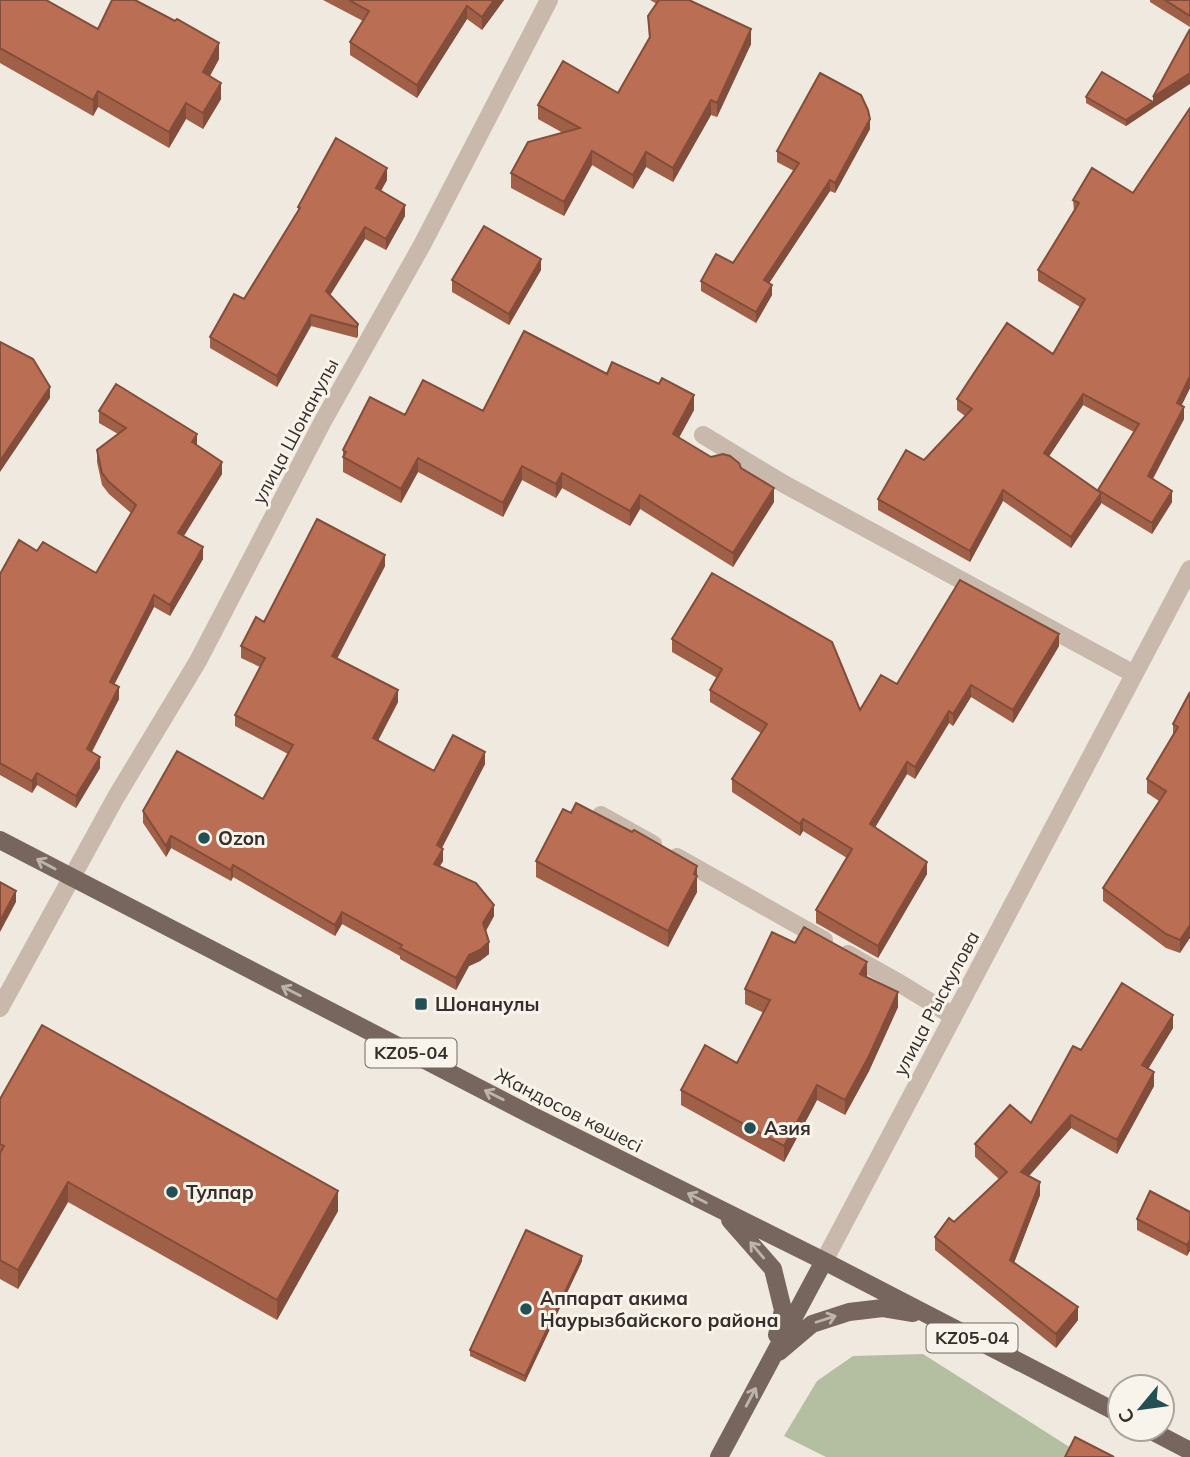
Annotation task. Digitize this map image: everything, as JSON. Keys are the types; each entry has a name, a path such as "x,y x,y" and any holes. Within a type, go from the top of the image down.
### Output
{"main road":[{"name":"Жандосов көшесі","path":"0,840 533,1116 824,1261 1106,1407"},
{"name":"KZ05-04","path":"720,1210 773,1269 783,1310 772,1359"},
{"name":"улица Рыскулова","path":"719,1457 824,1261"},
{"name":"KZ05-04","path":"772,1359 812,1324 849,1312 883,1308 929,1315"}],"street":[{"name":"улица Шонанулы","path":"0,1008 116,797 198,661 323,421 422,245 549,0"},
{"path":"703,435 784,484 1135,674"},
{"name":"улица Рыскулова","path":"824,1261 1190,569"},
{"path":"601,815 896,981 953,1016"}],"green space":[{"path":"923,1354 1071,1448 1066,1457 826,1457 784,1436 817,1381 853,1356"}],"building":[{"path":"0,0 46,0 98,29 112,0 135,0 175,21 177,19 219,43 203,72 221,83 203,113 186,103 169,132 98,91 93,100 0,48"},
{"path":"349,0 494,0 482,17 467,6 417,85 350,42 369,11"},
{"path":"659,0 689,0 751,29 717,103 711,100 673,168 646,152 633,175 592,151 564,202 511,173 528,142 580,128 538,105 563,61 618,93 650,37 648,16"},
{"path":"1165,0 1190,0 1190,16"},
{"path":"1190,29 1190,73 1153,97"},
{"path":"1102,72 1153,102 1126,120 1086,97"},
{"path":"820,73 861,95 870,119 835,183 830,180 764,280 772,285 756,312 701,281 716,254 733,263 799,163 777,151"},
{"path":"1190,108 1190,376 1177,403 1184,407 1148,476 1172,491 1152,523 1098,490 1139,424 1083,394 1044,453 1101,493 1071,537 1003,490 970,551 878,499 906,450 924,460 972,409 957,399 1007,323 1053,354 1085,299 1038,270 1079,203 1073,200 1092,168 1133,193"},
{"path":"336,138 387,168 376,188 405,205 386,239 365,227 326,291 358,324 357,327 311,315 277,376 210,337 234,294 244,299 300,208 298,207"},
{"path":"484,226 541,259 509,314 452,280"},
{"path":"524,331 607,374 612,362 659,384 662,378 694,395 673,434 711,457 723,454 730,456 741,468 774,488 733,553 640,495 630,511 562,473 556,484 522,466 503,503 418,458 401,489 343,457 346,452 343,450 370,397 405,415 423,380 483,411"},
{"path":"0,342 33,359 50,387 0,461"},
{"path":"116,384 197,434 192,442 222,462 178,533 203,547 170,605 154,595 110,682 119,687 87,749 100,757 76,796 37,773 32,781 0,763 0,574 19,540 37,551 43,542 96,573 136,505 102,473 97,450 126,428 99,411"},
{"path":"317,519 385,555 332,656 398,690 373,738 434,771 453,735 485,752 437,845 443,849 434,864 476,883 494,905 483,923 489,942 469,955 456,978 342,912 335,925 233,865 231,870 171,836 166,846 143,811 177,751 263,799 293,745 235,715 265,658 241,646 256,617 264,622"},
{"path":"712,573 832,642 860,710 881,675 897,684 960,580 1059,634 1013,710 971,685 953,714 949,711 915,767 907,762 870,824 927,862 878,946 816,910 852,849 803,819 800,824 732,779 767,724 710,690 722,669 672,639"},
{"path":"1190,692 1190,925 1180,940 1166,934 1103,888 1166,791 1147,779 1178,727 1173,724"},
{"path":"576,803 632,832 634,830 697,866 694,874 697,876 668,931 536,861 563,809 571,813"},
{"path":"0,882 16,891 0,921"},
{"path":"804,927 867,962 860,974 898,992 869,1056 845,1100 817,1085 784,1146 681,1090 705,1045 737,1063 770,1000 745,989 772,932 795,943"},
{"path":"1122,983 1173,1015 1142,1065 1154,1072 1117,1140 1071,1115 1021,1172 1040,1182 1010,1260 1078,1307 1056,1334 935,1237 949,1218 954,1222 1007,1172 975,1144 1010,1105 1031,1123 1073,1046 1081,1050"},
{"path":"42,1025 338,1191 277,1300 68,1182 18,1270 0,1260 0,1153 4,1146 0,1144 0,1099"},
{"path":"1150,1191 1190,1212 1190,1240 1187,1245 1137,1219"},
{"name":"Аппарат акима Наурызбайского района","path":"526,1230 582,1256 525,1376 470,1350"},
{"path":"1075,1437 1114,1457 1065,1457"}],"place":[{"name":"Ozon","path":"204,838"},
{"name":"Шонанулы","path":"421,1004"},
{"name":"Азия","path":"750,1128"},
{"name":"Тулпар","path":"172,1192"},
{"name":"Аппарат акима Наурызбайского района","path":"526,1309"}]}
